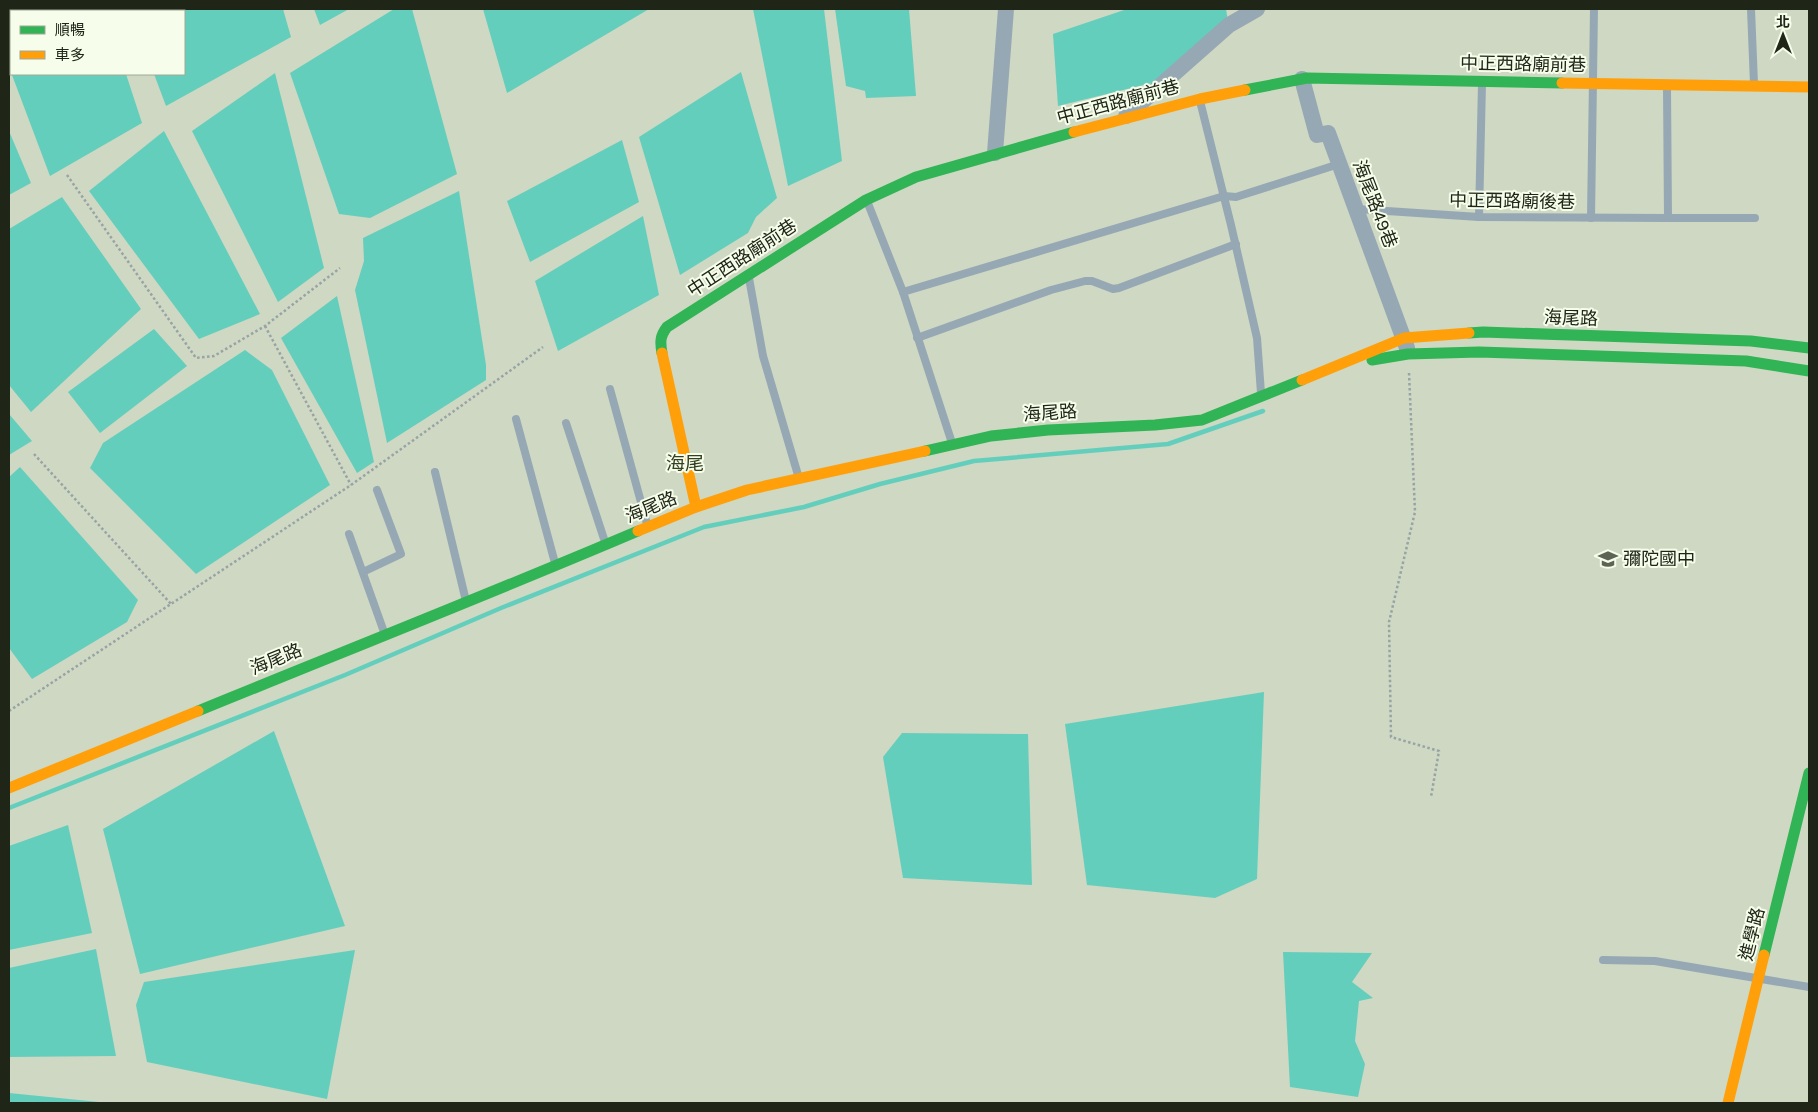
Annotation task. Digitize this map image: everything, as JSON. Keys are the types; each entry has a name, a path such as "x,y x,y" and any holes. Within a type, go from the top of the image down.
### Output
{"street":[{"path":"994,153 1006,9"},
{"path":"1125,118 1229,25 1257,9"},
{"name":"中正西路廟前巷","path":"696,508 660,342 662,334 667,327 866,200 916,176 1125,118 1302,79 1809,87"},
{"name":"海尾路49巷","path":"1302,79 1316,135 1328,133 1404,338 1408,354"},
{"name":"海尾路","path":"9,788 385,634 467,603 556,564 696,508 747,490 799,477 991,436 1048,430 1155,425 1202,420 1404,338 1493,333 1751,341 1809,348"},
{"name":"海尾路","path":"1336,365 1408,354 1479,352 1746,361 1809,371"},
{"name":"進學路","path":"1728,1103 1809,773"}],"lane":[{"path":"1591,218 1594,9"},
{"path":"1751,9 1754,86"},
{"path":"1479,217 1482,81"},
{"path":"1667,85 1668,218"},
{"path":"1200,100 1257,338 1262,396"},
{"path":"902,292 1224,196 1236,197 1339,164"},
{"path":"866,200 902,292 952,443"},
{"name":"中正西路廟後巷","path":"1356,209 1479,217 1755,218"},
{"path":"917,338 1051,290 1085,281 1092,281 1113,289 1119,288 1236,244"},
{"path":"748,275 763,356 799,477"},
{"path":"610,389 648,528"},
{"path":"516,419 556,564"},
{"path":"566,423 606,544"},
{"path":"435,472 467,603"},
{"path":"363,572 402,554 376,490"},
{"path":"349,534 385,634"},
{"path":"1603,960 1655,962 1759,978 1809,988"}],"path":[{"path":"67,174 196,358 214,356 264,326 340,268"},
{"path":"264,326 351,485"},
{"path":"9,711 351,485 543,347"},
{"path":"1408,354 1414,512 1389,622 1392,737 1439,750 1431,797"},
{"path":"34,454 172,605"}],"water":[{"path":"283,9 291,37 166,106 154,75 185,75 185,10 135,10"},
{"path":"314,9 349,9 320,25"},
{"path":"394,9 412,9 457,174 370,218 339,214 290,73"},
{"path":"483,9 649,9 507,93"},
{"path":"753,9 824,9 842,161 788,186"},
{"path":"835,9 909,9 916,96 866,98 865,91 846,86"},
{"path":"1127,9 1226,9 1228,21 1168,79 1058,106 1053,34"},
{"path":"10,22 10,70 9,67"},
{"path":"741,72 777,198 756,217 748,233 680,275 639,137"},
{"path":"275,73 324,268 278,302 192,131"},
{"path":"12,75 126,75 142,123 50,176"},
{"path":"9,131 31,183 9,195"},
{"path":"164,131 260,314 199,339 89,191"},
{"path":"622,140 639,202 530,262 507,201"},
{"path":"459,191 486,365 486,380 387,443 355,290 364,261 363,238"},
{"path":"62,197 141,309 31,412 9,385 9,229"},
{"path":"643,216 659,295 558,351 535,281"},
{"path":"337,296 374,462 357,473 281,338"},
{"path":"154,329 187,366 100,433 68,392"},
{"path":"245,350 272,370 330,485 196,574 90,468 103,443"},
{"path":"9,414 32,441 9,455"},
{"path":"20,467 138,600 127,622 32,679 9,648 9,477"},
{"path":"1264,692 1257,879 1215,898 1087,885 1065,724"},
{"path":"274,731 345,926 140,974 103,829"},
{"path":"902,733 1028,734 1032,885 903,878 883,757"},
{"path":"68,825 92,933 9,950 9,846"},
{"path":"96,949 116,1056 9,1057 9,968"},
{"path":"355,950 327,1099 147,1062 136,1005 144,982"},
{"path":"1283,952 1372,953 1352,982 1373,998 1359,1001 1355,1041 1365,1064 1358,1097 1290,1087"},
{"path":"9,1093 109,1103 9,1103"}],"waterway":[{"path":"9,808 345,675 501,608 704,527 804,507 880,484 974,461 1168,444 1263,411"}],"traffic: fast":[{"path":"1245,90 1307,78 1562,83"},
{"path":"662,353 661,339 667,327 866,200 916,177 1074,132"},
{"path":"1469,333 1751,341 1809,348"},
{"path":"1372,360 1408,354 1479,352 1746,361 1809,371"},
{"path":"925,451 991,436 1048,430 1155,425 1202,420 1302,380"},
{"path":"198,711 638,531"},
{"path":"1764,955 1809,773"}],"traffic: slow":[{"path":"1562,83 1809,87"},
{"path":"1074,132 1200,99 1245,90"},
{"path":"1302,380 1404,338 1469,333"},
{"path":"662,353 696,507"},
{"path":"638,531 696,507 747,490 925,451"},
{"path":"9,788 198,711"},
{"path":"1728,1103 1764,955"}],"place":[{"name":"彌陀國中","path":"1608,559"}],"district":[{"name":"海尾","path":"685,464"}]}
